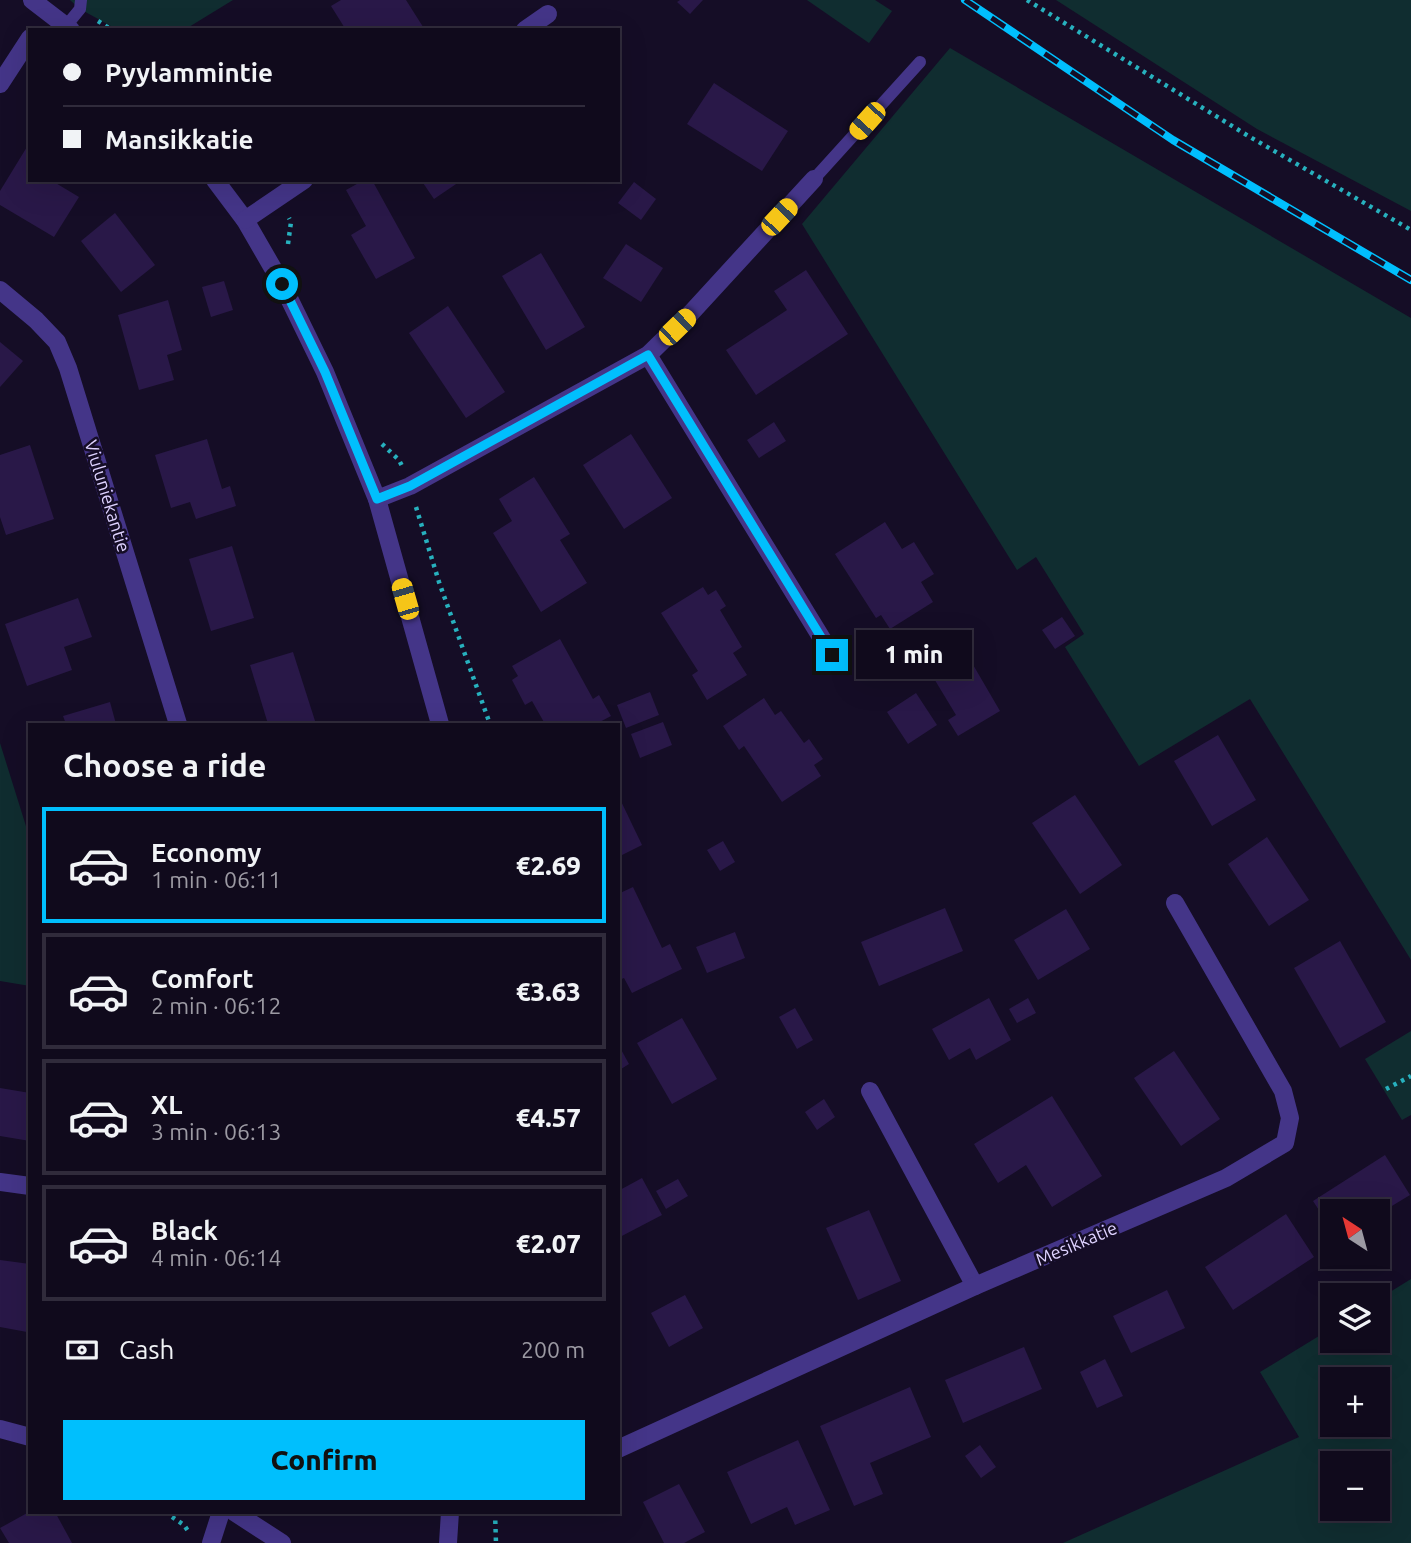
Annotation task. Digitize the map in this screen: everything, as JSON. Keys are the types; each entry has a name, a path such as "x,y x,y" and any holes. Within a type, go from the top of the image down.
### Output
{"street":[{"path":"32,0 68,28"},
{"path":"36,28 47,12"},
{"path":"528,28 548,14"},
{"path":"0,84 28,41"},
{"path":"377,499 410,486 648,355 691,313 814,179"},
{"path":"216,182 245,220 282,284 325,372 377,499 440,723"},
{"path":"245,220 301,182"},
{"name":"Viuluniekantie","path":"0,290 57,342 68,368 178,723"},
{"path":"648,355 832,655"},
{"name":"Mesikkatie","path":"620,1448 975,1286 1226,1178 1284,1143 1290,1118 1283,1091 1175,903"},
{"path":"870,1091 975,1286"},
{"path":"0,1182 28,1186"},
{"path":"0,1429 28,1436"},
{"path":"211,1543 220,1514"},
{"path":"237,1514 282,1543"},
{"path":"449,1543 450,1514"}],"lane":[{"path":"68,28 80,9 81,0"},
{"path":"814,179 920,62"}],"path":[{"path":"1027,0 1411,230"},
{"path":"410,486 439,582 490,723"},
{"path":"1385,1089 1411,1076"},
{"path":"168,1514 184,1525 197,1543"},
{"path":"495,1514 496,1543"}],"green space":[{"path":"70,0 233,0 187,28 114,28 80,9"},
{"path":"807,0 875,0 892,11 869,43"},
{"path":"1056,0 1411,0 1411,211 1257,129"},
{"path":"950,48 1411,318 1411,960 1250,699 1139,766 1065,647 1084,634 1036,557 1017,570 802,224"},
{"path":"0,743 28,833 28,986 0,981"},
{"path":"1411,1031 1411,1115 1402,1120 1365,1059"},
{"path":"1411,1279 1411,1543 1063,1543 1299,1437 1260,1372 1320,1335 1320,1353 1390,1353 1390,1292"}],"building":[{"path":"341,0 406,0 424,28 345,28 331,6"},
{"path":"703,0 690,14 677,2"},
{"path":"714,83 788,131 762,171 687,124"},
{"path":"28,145 28,182 54,182 79,197 54,237 0,205 0,191"},
{"path":"360,182 373,182 415,258 376,279 351,235 366,226 346,190"},
{"path":"422,182 459,182 434,199"},
{"path":"634,182 656,199 641,220 618,203"},
{"path":"115,213 155,265 121,292 81,241"},
{"path":"626,244 663,268 641,302 603,278"},
{"path":"541,253 585,327 546,350 502,276"},
{"path":"806,270 848,334 756,395 726,350 787,310 774,291"},
{"path":"224,281 233,310 211,317 202,287"},
{"path":"168,300 182,350 167,355 174,380 139,390 118,315"},
{"path":"448,306 505,392 466,418 409,333"},
{"path":"0,342 23,361 0,387"},
{"path":"774,422 786,441 759,458 747,440"},
{"path":"631,434 672,498 624,529 583,465"},
{"path":"207,439 222,489 230,486 236,506 196,519 190,502 171,508 155,455"},
{"path":"30,445 54,519 6,535 0,517 0,455"},
{"path":"534,477 570,534 560,540 587,583 541,612 493,533 512,521 499,499"},
{"path":"885,522 902,549 914,542 934,574 921,582 933,602 890,629 881,615 876,618 835,554"},
{"path":"232,546 254,618 211,631 189,559"},
{"path":"703,587 708,595 716,590 726,606 720,610 742,647 733,653 747,675 707,700 692,675 698,671 661,613"},
{"path":"78,598 92,637 64,647 72,670 27,686 5,624"},
{"path":"1062,617 1075,636 1055,649 1042,630"},
{"path":"951,631 958,643 925,664 917,652"},
{"path":"560,639 593,699 599,695 611,716 598,723 544,723 532,701 525,705 512,680 518,676 512,666"},
{"path":"965,651 1000,711 958,736 948,720 956,715 930,672"},
{"path":"293,652 316,723 268,723 250,665"},
{"path":"650,692 659,715 626,728 617,705"},
{"path":"916,693 937,725 908,744 887,712"},
{"path":"764,698 775,715 781,711 804,743 809,739 823,759 814,765 821,776 782,802 744,746 739,750 723,726"},
{"path":"110,702 116,723 66,723 63,716"},
{"path":"663,722 672,745 640,758 631,734"},
{"path":"1218,735 1256,800 1212,826 1174,761"},
{"path":"1075,795 1122,865 1080,894 1032,823"},
{"path":"620,799 642,845 620,856"},
{"path":"1267,837 1309,900 1269,926 1228,864"},
{"path":"723,841 735,862 720,871 707,850"},
{"path":"633,887 662,948 670,944 682,969 632,993 624,978 620,980 620,893"},
{"path":"945,908 963,951 879,986 861,942"},
{"path":"1066,909 1090,949 1038,980 1014,940"},
{"path":"735,932 745,958 707,973 696,947"},
{"path":"1340,941 1386,1022 1340,1048 1294,968"},
{"path":"989,998 1011,1040 976,1060 970,1048 949,1060 932,1029"},
{"path":"1028,998 1036,1013 1017,1023 1009,1009"},
{"path":"795,1008 813,1040 797,1049 779,1017"},
{"path":"682,1018 717,1079 672,1104 637,1043"},
{"path":"620,1048 629,1064 620,1070"},
{"path":"1174,1051 1220,1119 1181,1146 1134,1078"},
{"path":"0,1088 28,1093 28,1141 0,1136"},
{"path":"1052,1096 1102,1176 1052,1207 1026,1165 998,1183 974,1144"},
{"path":"824,1099 835,1117 817,1130 805,1112"},
{"path":"1385,1155 1410,1195 1390,1207 1390,1199 1320,1199 1320,1212 1313,1201"},
{"path":"642,1178 662,1215 620,1237 620,1190"},
{"path":"678,1179 688,1196 666,1209 656,1191"},
{"path":"869,1210 901,1281 858,1300 826,1228"},
{"path":"1286,1214 1314,1257 1233,1310 1205,1267"},
{"path":"0,1260 28,1264 27,1332 0,1327"},
{"path":"1167,1290 1185,1328 1131,1353 1113,1316"},
{"path":"685,1295 703,1328 669,1347 651,1313"},
{"path":"1024,1347 1042,1389 963,1423 945,1380"},
{"path":"1105,1359 1123,1396 1097,1408 1080,1372"},
{"path":"910,1387 931,1437 870,1463 883,1494 854,1506 820,1426"},
{"path":"798,1440 830,1510 795,1525 787,1507 751,1524 727,1472"},
{"path":"980,1445 996,1467 981,1478 965,1456"},
{"path":"679,1484 705,1532 684,1543 664,1543 643,1502"},
{"path":"28,1513 56,1514 72,1543 9,1543 0,1528"}],"railway":[{"path":"965,0 1173,140 1411,280"}],"route":[{"path":"282,284 325,372 377,499 410,486 648,355 832,655"}]}
